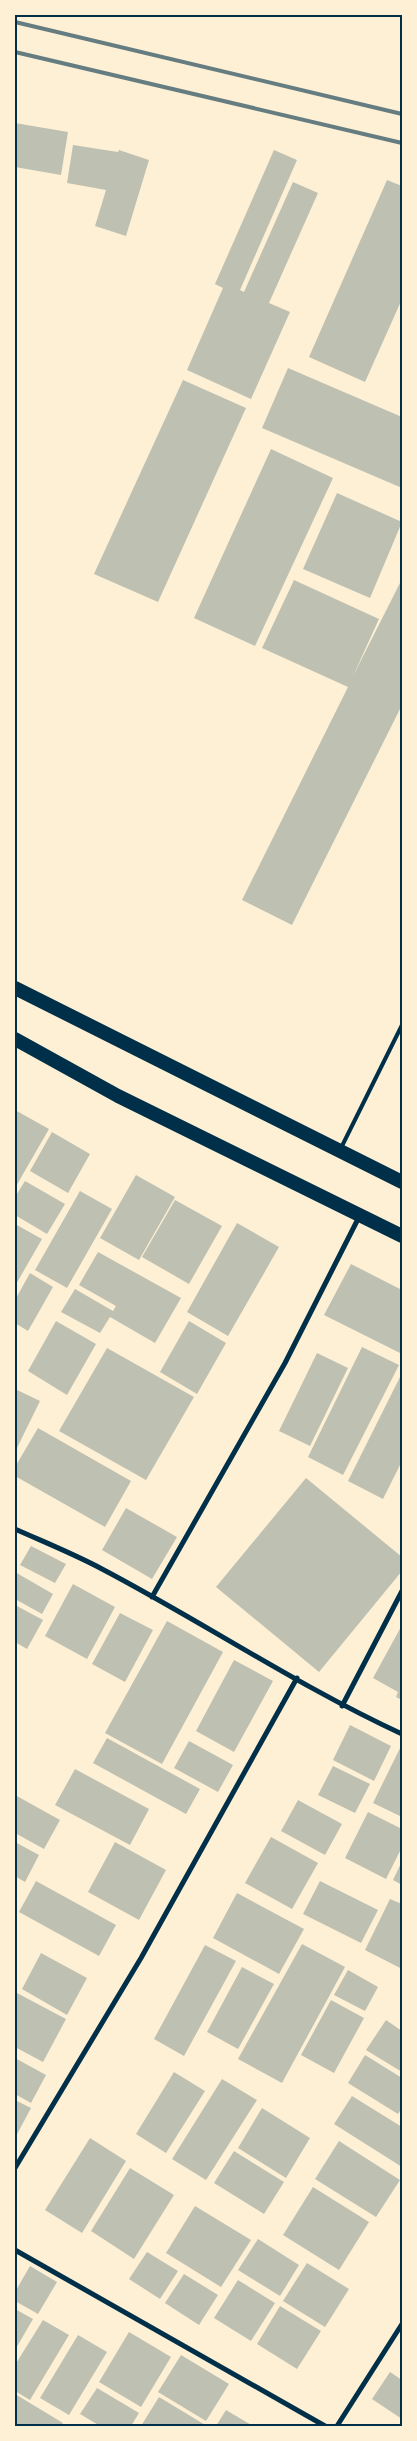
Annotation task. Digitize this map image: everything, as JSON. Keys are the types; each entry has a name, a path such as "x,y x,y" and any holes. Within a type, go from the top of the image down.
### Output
{"highway":[{"path":"15,988 402,1182"},
{"path":"15,1039 118,1096 402,1236"}],"street":[{"path":"152,1597 285,1363 360,1215"},
{"path":"15,1529 101,1568 297,1678 342,1706 402,1734"},
{"path":"342,1706 402,1591"},
{"path":"15,2168 141,1958 297,1678"},
{"path":"15,2250 325,2426"},
{"path":"337,2426 402,2324"}],"lane":[{"path":"340,1150 402,1025"}],"building":[{"path":"15,123 68,132 61,175 15,167"},
{"path":"73,145 118,152 119,150 149,160 126,236 95,226 106,190 67,183"},
{"path":"274,150 297,160 240,290 244,292 293,182 318,193 269,303 290,312 251,399 187,370 223,288 215,284"},
{"path":"387,180 402,186 402,299 365,382 309,357"},
{"path":"288,368 402,417 402,488 262,428"},
{"path":"183,380 246,408 158,602 94,574"},
{"path":"271,449 333,478 255,646 194,618"},
{"path":"337,493 402,522 370,598 303,569"},
{"path":"402,579 402,705 292,925 242,900 348,687 262,648 294,580 379,619 353,676"},
{"path":"15,1110 49,1129 15,1188"},
{"path":"52,1132 90,1154 68,1193 30,1171"},
{"path":"136,1175 175,1197 139,1260 100,1238"},
{"path":"25,1181 65,1204 47,1234 15,1215 15,1197"},
{"path":"80,1191 112,1209 67,1288 35,1270"},
{"path":"175,1200 222,1226 189,1284 142,1257"},
{"path":"237,1223 279,1247 228,1336 187,1312"},
{"path":"15,1224 42,1239 15,1286"},
{"path":"98,1252 181,1298 155,1343 110,1317 100,1333 61,1312 75,1289 113,1311 116,1306 79,1285"},
{"path":"351,1264 402,1290 402,1354 324,1315"},
{"path":"30,1273 53,1287 28,1331 15,1323 15,1300"},
{"path":"56,1321 96,1344 67,1395 28,1371"},
{"path":"189,1321 226,1343 197,1394 160,1372"},
{"path":"362,1347 399,1365 343,1475 308,1457"},
{"path":"107,1348 194,1397 146,1480 59,1431"},
{"path":"317,1353 348,1368 310,1446 279,1431"},
{"path":"402,1373 402,1461 383,1499 348,1481"},
{"path":"15,1389 40,1401 15,1452"},
{"path":"38,1428 131,1481 105,1527 15,1476 15,1467"},
{"path":"306,1478 402,1557 402,1571 319,1672 216,1587"},
{"path":"126,1508 177,1537 152,1579 102,1550"},
{"path":"31,1546 66,1564 55,1583 20,1565"},
{"path":"15,1572 53,1594 42,1614 15,1599"},
{"path":"73,1584 115,1607 87,1659 45,1636"},
{"path":"15,1605 43,1620 27,1649 15,1642"},
{"path":"120,1613 153,1630 125,1682 92,1664"},
{"path":"167,1621 223,1652 162,1764 105,1733"},
{"path":"402,1625 402,1700 396,1697 398,1692 373,1678"},
{"path":"234,1660 273,1681 234,1752 196,1731"},
{"path":"350,1725 391,1746 374,1781 333,1760"},
{"path":"107,1738 200,1789 186,1814 93,1763"},
{"path":"189,1741 233,1765 218,1792 174,1768"},
{"path":"402,1744 402,1817 373,1803"},
{"path":"333,1766 370,1784 355,1813 318,1795"},
{"path":"75,1769 149,1809 130,1845 55,1805"},
{"path":"15,1795 60,1820 44,1849 15,1833"},
{"path":"298,1800 342,1824 325,1855 281,1831"},
{"path":"368,1812 402,1829 402,1847 386,1879 345,1858"},
{"path":"271,1837 318,1863 292,1909 245,1883"},
{"path":"15,1842 39,1855 25,1882 15,1876"},
{"path":"115,1842 166,1870 139,1920 88,1892"},
{"path":"402,1861 402,1885 393,1880"},
{"path":"36,1881 116,1925 99,1956 19,1912"},
{"path":"320,1881 378,1910 361,1943 303,1914"},
{"path":"237,1893 304,1929 279,1974 213,1938"},
{"path":"390,1899 402,1904 402,1969 365,1950"},
{"path":"302,1944 345,1967 282,2083 238,2059"},
{"path":"205,1945 236,1961 184,2056 154,2039"},
{"path":"41,1953 87,1978 67,2015 22,1989"},
{"path":"242,1967 274,1984 238,2049 207,2032"},
{"path":"348,1970 378,1987 365,2011 334,1995"},
{"path":"15,1992 66,2019 43,2062 15,2047"},
{"path":"331,2000 364,2018 334,2073 301,2055"},
{"path":"386,2020 402,2031 402,2072 366,2050"},
{"path":"365,2055 402,2078 402,2108 398,2114 348,2083"},
{"path":"15,2058 46,2075 31,2103 15,2094"},
{"path":"174,2072 205,2091 166,2153 136,2134"},
{"path":"222,2079 257,2100 206,2180 172,2159"},
{"path":"352,2096 402,2127 402,2167 334,2124"},
{"path":"15,2100 31,2108 15,2138"},
{"path":"262,2108 310,2138 286,2178 238,2148"},
{"path":"90,2138 126,2161 82,2233 45,2210"},
{"path":"339,2141 400,2180 376,2217 315,2179"},
{"path":"234,2151 284,2182 264,2214 214,2183"},
{"path":"130,2168 174,2195 134,2259 91,2231"},
{"path":"313,2187 369,2222 339,2270 283,2235"},
{"path":"195,2206 251,2240 221,2287 166,2253"},
{"path":"258,2239 299,2265 280,2296 238,2270"},
{"path":"147,2252 178,2271 160,2299 129,2279"},
{"path":"307,2263 349,2289 325,2327 283,2301"},
{"path":"30,2266 57,2282 38,2314 15,2301 15,2292"},
{"path":"184,2274 218,2295 199,2325 165,2303"},
{"path":"238,2280 275,2303 251,2341 214,2318"},
{"path":"280,2306 321,2331 297,2369 257,2344"},
{"path":"15,2309 33,2319 15,2350"},
{"path":"43,2320 69,2335 30,2400 15,2391 15,2365"},
{"path":"129,2332 171,2357 141,2407 99,2382"},
{"path":"78,2335 107,2352 69,2415 40,2398"},
{"path":"181,2355 229,2384 206,2421 158,2392"},
{"path":"390,2372 402,2380 402,2419 372,2399"},
{"path":"97,2388 139,2413 131,2426 100,2426 80,2414"},
{"path":"15,2394 63,2423 61,2426 15,2426"},
{"path":"159,2397 207,2426 141,2426"},
{"path":"226,2410 253,2426 216,2426"}],"railway":[{"path":"15,22 402,114"},
{"path":"15,52 402,143"}]}
